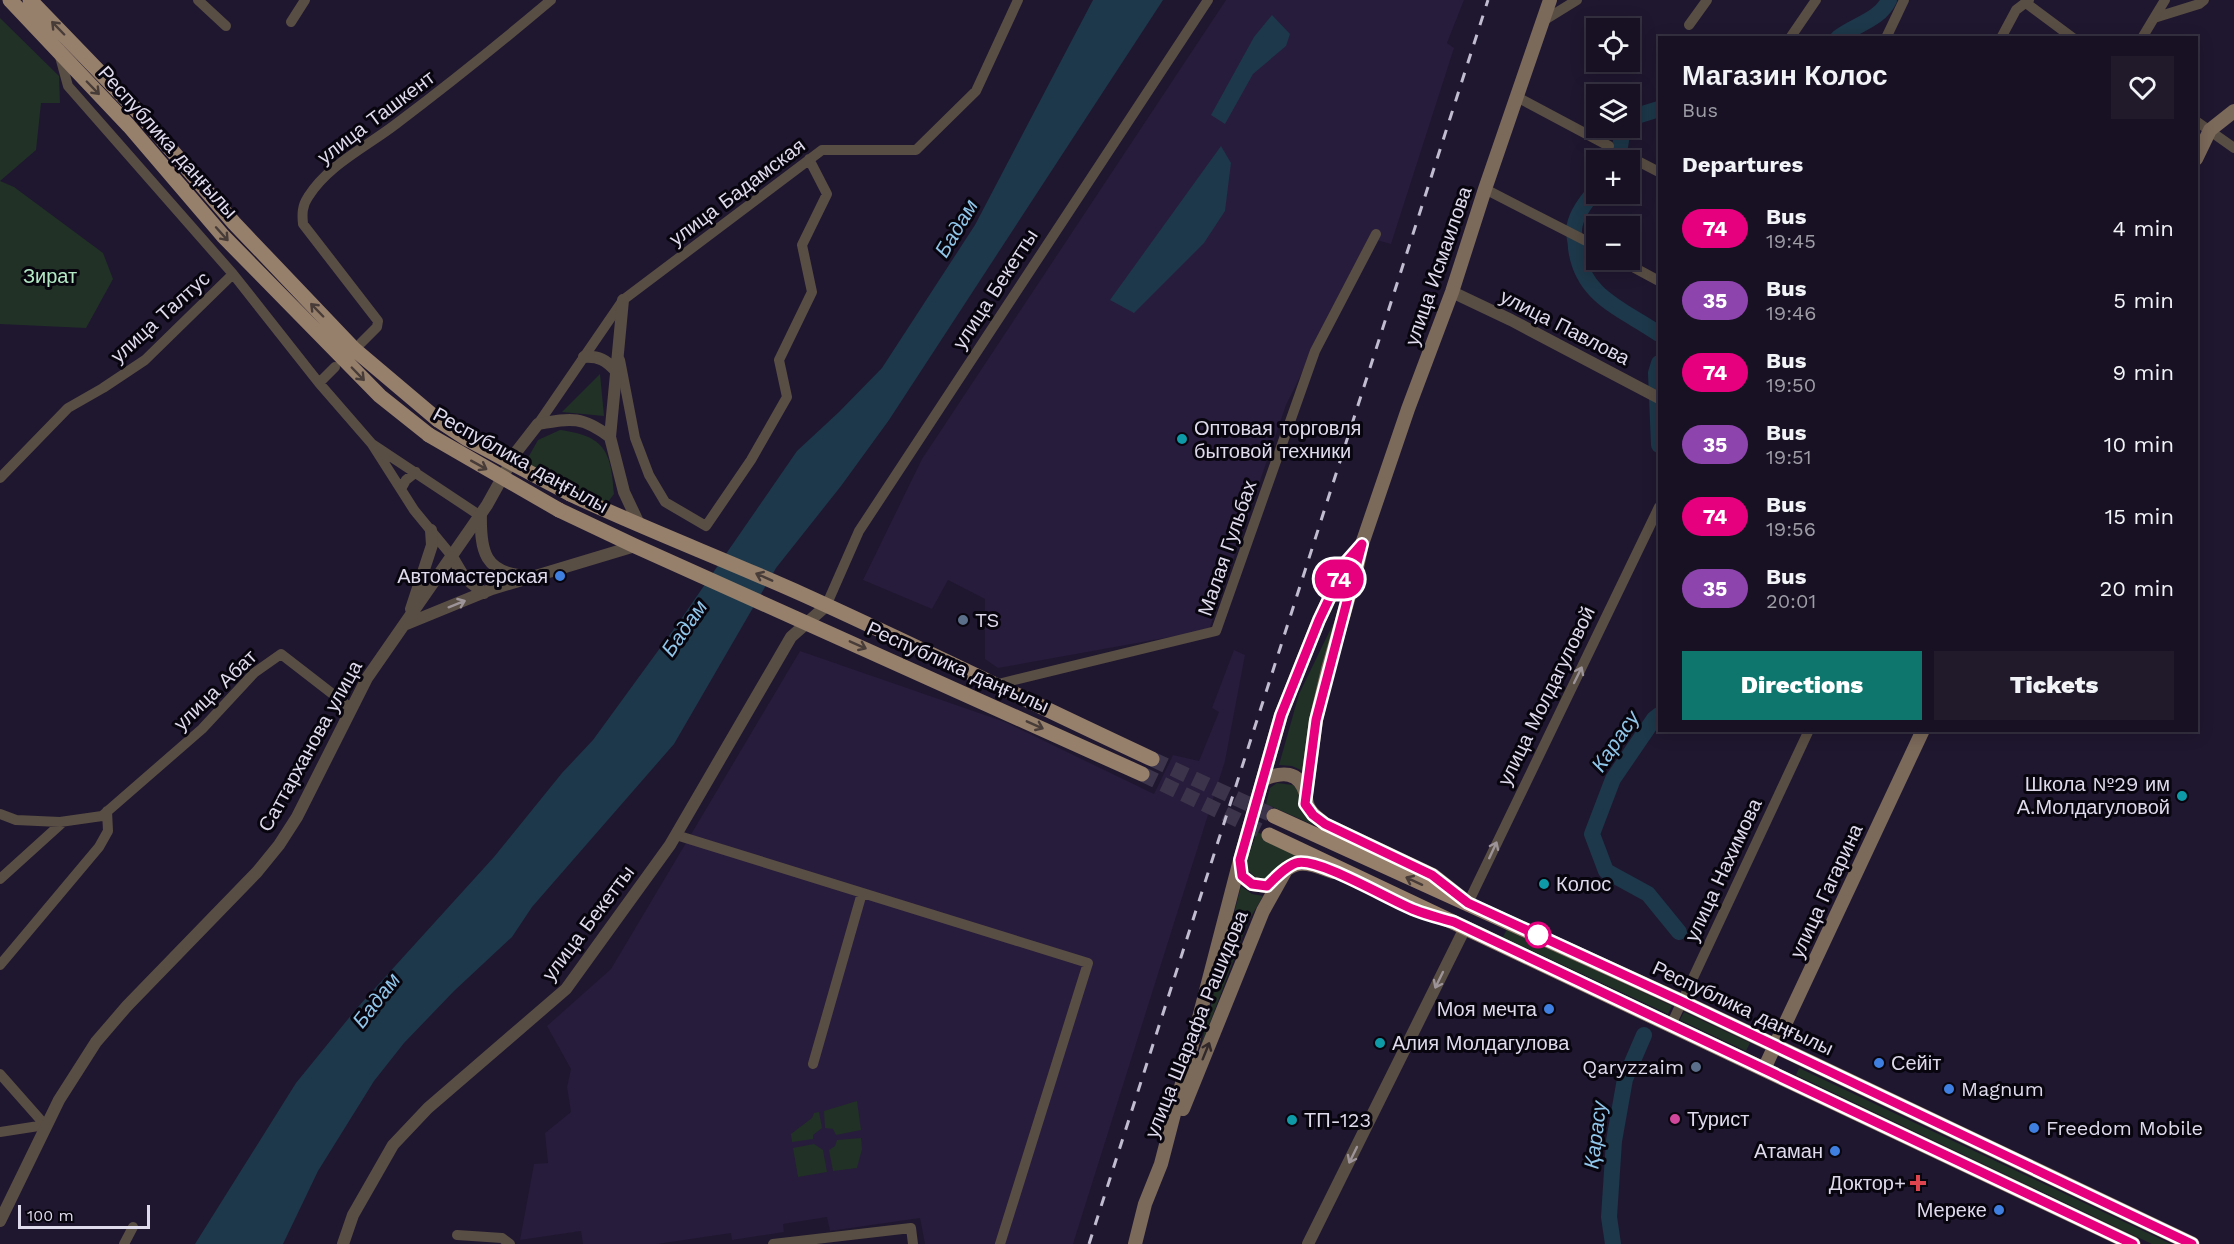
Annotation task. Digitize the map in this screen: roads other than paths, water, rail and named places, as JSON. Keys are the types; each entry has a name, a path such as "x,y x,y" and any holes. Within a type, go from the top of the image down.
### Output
{"main road":[{"name":"Республика даңғылы","path":"10,0 129,126 223,236 380,396 429,435 559,510 1142,774"},
{"name":"Республика даңғылы","path":"30,0 143,117 234,224 354,349 438,420 467,439 570,494 822,604 1152,759"},
{"name":"улица Исмаилова","path":"1306,794 1316,720 1362,544 1408,409 1452,292 1550,0"},
{"path":"2198,155 2210,130 2234,111"},
{"name":"улица Исмаилова","path":"1240,860 1281,715 1319,620 1347,561 1362,544"},
{"name":"улица Гагарина","path":"1764,1069 1922,732"},
{"path":"1263,779 1283,774 1296,777 1303,784 1306,794 1305,804 1313,815 1325,824 1432,875 1468,903"},
{"name":"Республика даңғылы","path":"1274,816 1681,1001 2192,1244"},
{"path":"1269,835 2133,1244"},
{"path":"1240,860 1242,876 1252,884 1267,886 1287,868 1297,863 1320,867 1416,911 1460,925"},
{"name":"улица Шарафа Рашидова","path":"1161,1164 1240,860"},
{"name":"улица Шарафа Рашидова","path":"1135,1244 1145,1204 1263,911 1287,868"}],"street":[{"path":"198,0 226,26"},
{"path":"291,22 305,0"},
{"name":"улица Ташкент","path":"361,344 377,327 378,321 303,224 303,206 308,197 335,167 481,60 551,0"},
{"name":"улица Бадамская","path":"538,424 623,300 822,150 916,150 976,91 1018,0"},
{"name":"улица Бекетты","path":"343,1244 353,1215 393,1146 428,1108 566,989 676,835 791,637 822,604 859,531 1208,0"},
{"path":"1543,21 1577,0"},
{"path":"1689,25 1707,0"},
{"path":"1791,36 1816,0"},
{"path":"1887,36 1904,0"},
{"path":"2143,36 2165,0"},
{"path":"2154,18 2199,4 2204,0"},
{"path":"2002,36 2016,10 2027,2 2070,36"},
{"path":"59,52 68,86 234,274 319,383 372,444 414,510 451,555 464,577 484,593"},
{"path":"1517,97 1610,146"},
{"path":"2198,122 2234,148"},
{"path":"618,351 635,438 649,475 665,502 706,526 751,460 787,397 779,360 812,292 802,245 827,194 810,159"},
{"path":"1640,162 1658,171"},
{"path":"1485,189 1586,240"},
{"name":"Малая Гульбах","path":"994,685 1216,631 1315,351 1376,234"},
{"path":"1639,270 1658,280"},
{"name":"улица Талтус","path":"0,478 68,408 145,360 234,274"},
{"name":"улица Павлова","path":"1452,292 1511,320 1658,398"},
{"path":"623,300 610,437 624,492 640,526"},
{"path":"584,357 597,356 608,362 616,371"},
{"path":"319,383 335,367"},
{"path":"538,424 568,418 592,423 610,437"},
{"name":"Саттарханова улица","path":"0,1221 45,1125 75,1072 96,1042 127,1006 257,872 279,845 297,817 367,678 538,424"},
{"path":"372,444 480,513 480,540 486,557 497,570 517,575 535,576"},
{"path":"401,489 406,480 416,472"},
{"path":"610,512 624,492"},
{"name":"улица Молдагуловой","path":"1468,903 1658,509"},
{"path":"405,622 432,545 431,530"},
{"path":"405,622 535,576 635,546"},
{"name":"улица Абат","path":"0,814 16,820 63,822 102,816 202,729 254,674 280,654 352,709"},
{"name":"улица Нахимова","path":"1671,1025 1808,732"},
{"path":"0,965 99,847 108,831 107,811"},
{"path":"0,879 63,822"},
{"path":"676,835 1088,963 1000,1244"},
{"path":"813,1064 862,893"},
{"path":"1308,1244 1460,925"},
{"path":"0,1074 45,1125"},
{"path":"0,1132 45,1125"},
{"path":"124,1244 134,1227"},
{"path":"773,1244 910,1228 913,1244"},
{"path":"457,1235 502,1238 510,1244"}],"water":[{"name":"Бадам","path":"1093,0 1163,0 889,420 841,486 776,568 674,744 532,907 512,937 454,991 404,1043 374,1081 318,1171 283,1244 195,1244 296,1083 357,1008 494,857 562,773 593,740 679,622 797,451 882,368 975,225"},
{"path":"1272,15 1290,34 1286,46 1253,74 1225,124 1211,115 1254,37"},
{"path":"1221,146 1231,163 1225,211 1204,243 1134,313 1110,300"}],"waterway":[{"name":"Карасу","path":"1840,36 1879,13 1889,0"},
{"name":"Карасу","path":"1640,115 1658,109"},
{"name":"Карасу","path":"1619,150 1621,138"},
{"name":"Карасу","path":"1586,202 1574,230 1580,265 1586,279 1606,300 1658,333"},
{"name":"Карасу","path":"1658,366 1656,373 1658,421"},
{"name":"Карасу","path":"1658,716 1613,779 1592,834 1606,871 1648,894 1679,932"},
{"name":"Қарасу","path":"1613,1244 1609,1217 1614,1141 1625,1079 1644,1035"}],"tunnel":[{"path":"1152,759 1274,816"},
{"path":"1142,774 1269,835"}],"railway":[{"path":"1089,1244 1488,0"}],"place":[{"name":"Оптовая торговля бытовой техники","path":"1182,439"},
{"name":"Автомастерская","path":"560,576"},
{"name":"TS","path":"963,620"},
{"name":"Школа №29 им А.Молдагуловой","path":"2182,796"},
{"name":"Колос","path":"1544,884"},
{"name":"Моя мечта","path":"1549,1009"},
{"name":"Алия Молдагулова","path":"1380,1043"},
{"name":"Сейіт","path":"1879,1063"},
{"name":"Qaryzzaim","path":"1696,1067"},
{"name":"Magnum","path":"1949,1089"},
{"name":"Турист","path":"1675,1119"},
{"name":"ТП-123","path":"1292,1120"},
{"name":"Freedom Mobile","path":"2034,1128"},
{"name":"Атаман","path":"1835,1151"},
{"name":"Доктор+","path":"1918,1183"},
{"name":"Мереке","path":"1999,1210"}],"park label":[{"name":"Зират","path":"50,276"}]}
